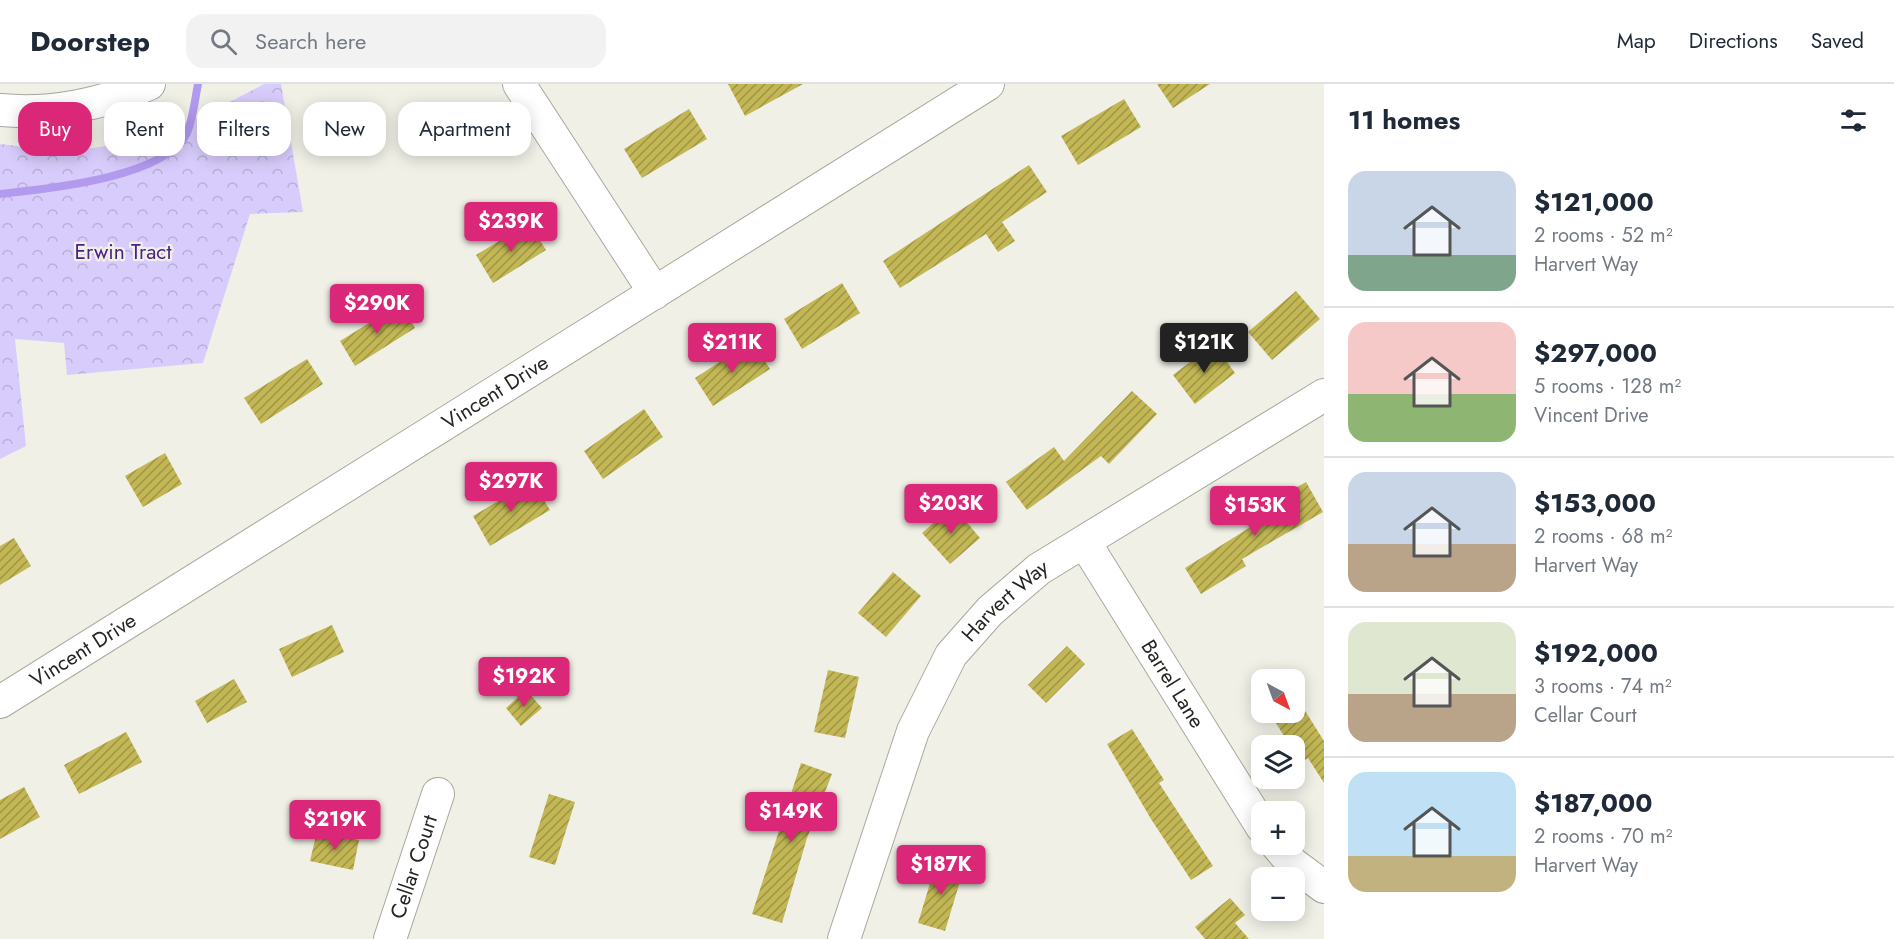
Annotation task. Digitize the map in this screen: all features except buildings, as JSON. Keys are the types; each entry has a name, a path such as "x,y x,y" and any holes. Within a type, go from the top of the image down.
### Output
{"street":[{"path":"0,110 47,110 88,103 149,84"},
{"path":"519,84 655,293"},
{"name":"Vincent Drive","path":"0,702 988,84"},
{"name":"Harvert Way","path":"844,939 913,731 951,655 990,611 1039,569 1324,395"},
{"name":"Barrel Lane","path":"1085,543 1251,809"},
{"name":"Cellar Court","path":"390,939 438,794"},
{"path":"1285,855 1293,864 1324,886"}],"green space":[{"name":"Erwin Tract","path":"264,84 281,84 284,102 229,102"},
{"name":"Erwin Tract","path":"197,118 197,156 291,156 291,142 303,212 250,214 203,363 67,375 64,343 15,339 26,446 0,459 0,144 18,146 18,156 92,156 92,148 104,146 104,156 185,156 185,123"}],"waterway":[{"path":"0,194 74,184 130,171 155,161 175,148 187,133 198,84"}]}
